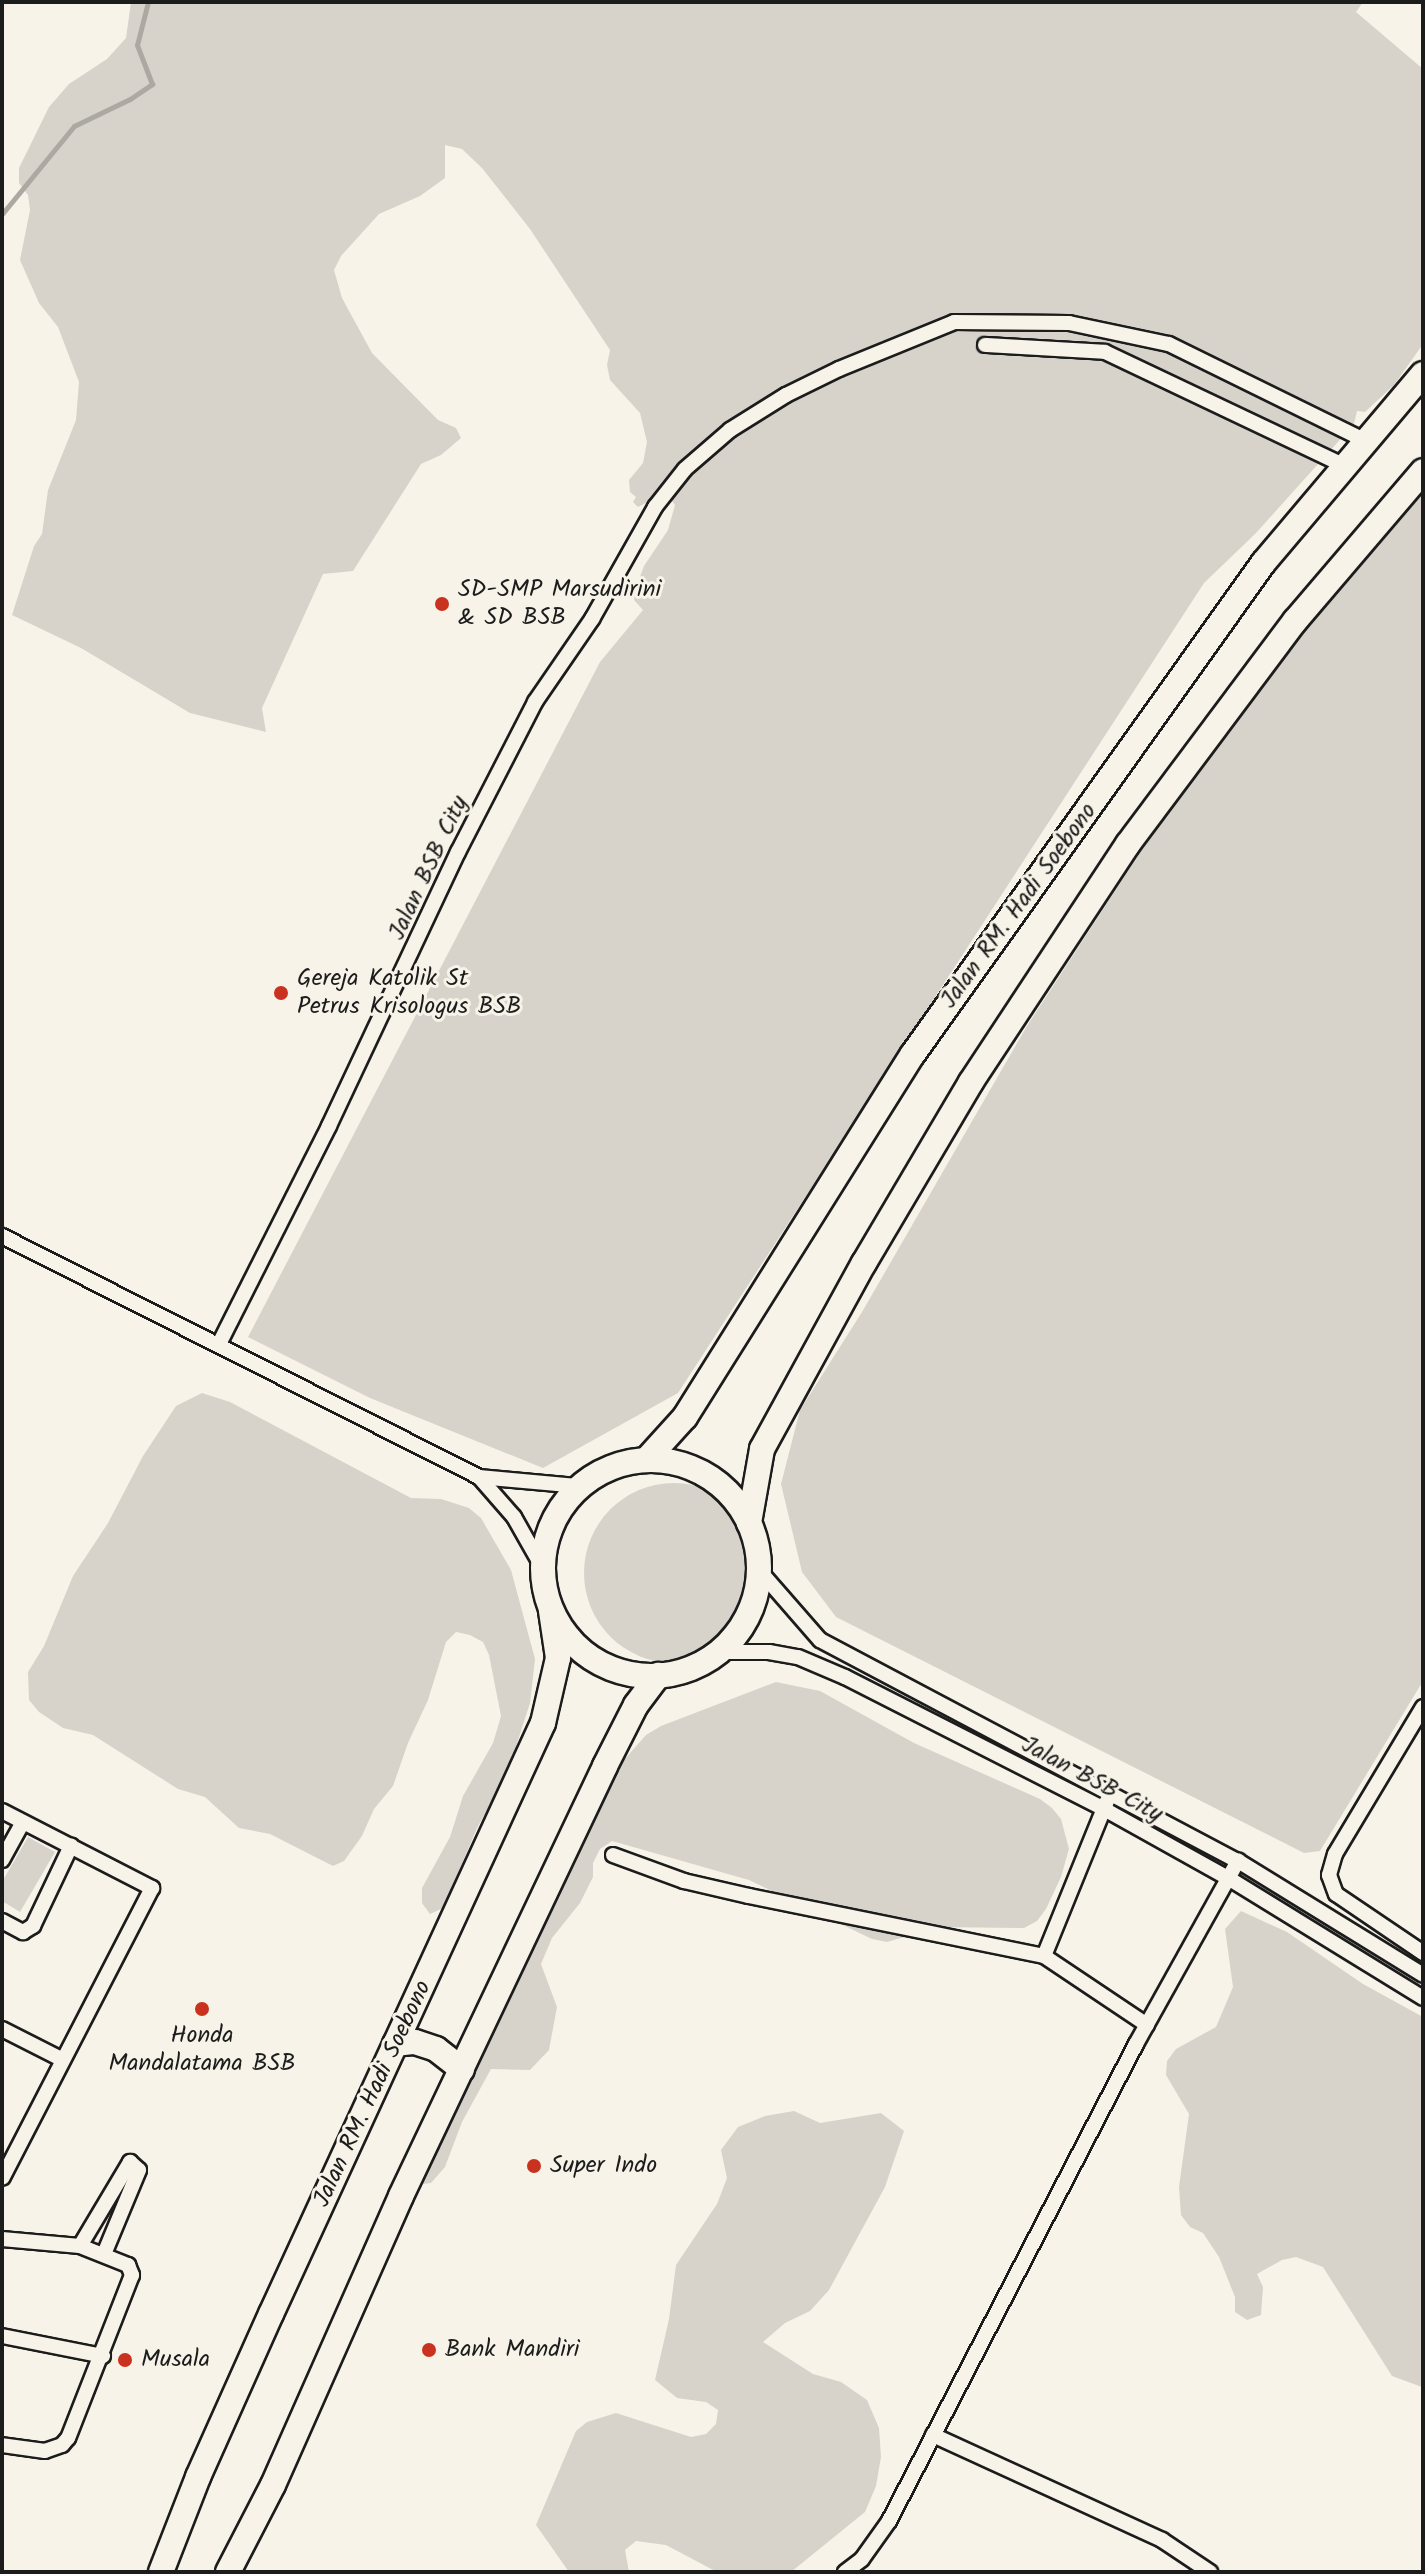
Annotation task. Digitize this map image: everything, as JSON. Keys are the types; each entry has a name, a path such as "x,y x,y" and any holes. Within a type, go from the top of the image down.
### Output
{"main road":[{"name":"Jalan RM. Hadi Soebono","path":"646,1460 685,1417 913,1054 1264,562 1423,374"},
{"name":"Jalan RM. Hadi Soebono","path":"749,1523 762,1449 864,1263 971,1082 1128,844 1295,621 1423,471"},
{"name":"Jalan RM. Hadi Soebono","path":"161,2572 210,2450 543,1723 558,1658 544,1570 543,1551 551,1523 577,1486 614,1466 646,1460 678,1463 707,1476 732,1496 749,1523 759,1570 751,1608 741,1627 720,1652 692,1668 659,1675 626,1673 595,1660 569,1639 551,1611"},
{"path":"228,2572 273,2485 389,2223 625,1725 659,1675"},
{"path":"395,2044 423,2044 448,2055 462,2069"}],"street":[{"name":"Jalan BSB City","path":"219,1344 329,1126 458,852 535,702 592,619 655,507 685,469 730,430 786,395 839,369 954,322 1069,323 1169,344 1366,441"},
{"path":"1069,323 1105,352 1345,466"},
{"path":"985,345 1105,352"},
{"path":"2,1236 479,1477 514,1517 544,1570"},
{"path":"479,1477 577,1486"},
{"name":"Jalan BSB City","path":"759,1570 820,1640 1238,1861 1423,1975"},
{"name":"Jalan BSB City","path":"720,1652 769,1652 798,1657 845,1677 1104,1809 1228,1878 1423,1998"},
{"path":"1421,1718 1335,1854 1329,1875 1336,1894 1423,1953"},
{"path":"1044,1956 1110,1793"},
{"path":"2,1811 152,1888 2,2178"},
{"path":"2,1860 23,1822"},
{"path":"2,1921 23,1932 33,1926 71,1846"},
{"path":"613,1855 684,1881 1044,1956 1147,2025"},
{"path":"845,2572 862,2559 889,2521 1147,2025 1238,1861"},
{"path":"2,2029 63,2060"},
{"path":"2,2141 17,2148"},
{"path":"80,2246 130,2162 139,2170 104,2254"},
{"path":"2,2239 80,2246 128,2265 132,2275 103,2356 62,2445 45,2451 2,2445"},
{"path":"2,2336 103,2356"},
{"path":"933,2435 1162,2540 1210,2572"}],"shaded area":[{"path":"131,2 1363,2 1356,12 1423,69 1423,344 1394,385 1365,412 1357,411 1354,424 1256,533 1204,583 678,1393 543,1468 370,1398 248,1337 600,662 643,610 634,600 635,590 644,566 668,530 675,505 666,493 638,507 633,502 636,497 630,492 629,480 643,463 647,442 640,413 610,380 607,365 610,350 530,229 482,168 462,149 445,145 445,178 420,196 379,214 341,256 334,270 342,298 372,353 438,420 456,428 461,438 441,455 421,464 353,571 323,574 262,708 266,732 190,713 81,648 12,615 34,546 42,534 48,490 76,420 79,382 58,327 39,303 20,260 30,210 28,195 19,183 19,168 49,107 69,84 107,59 126,38"},
{"path":"1423,483 1423,1681 1320,1851 1304,1853 836,1617 802,1572 781,1484 800,1410 862,1312 1027,1026 1147,842 1310,622"},
{"path":"202,1393 230,1402 411,1498 441,1499 469,1508 481,1518 511,1570 535,1659 530,1703 507,1774 477,1828 443,1908 430,1914 422,1903 422,1888 450,1837 463,1796 493,1743 501,1716 489,1655 483,1642 470,1635 456,1632 446,1642 428,1700 393,1786 374,1809 362,1836 344,1861 333,1866 270,1834 239,1828 205,1797 178,1789 93,1735 63,1728 39,1712 29,1700 28,1672 44,1646 73,1576 108,1523 143,1456 176,1406"},
{"path":"674,1483 692,1484 709,1490 738,1509 757,1538 763,1555 763,1591 757,1608 738,1637 709,1656 692,1662 674,1663 656,1662 639,1656 610,1637 591,1608 585,1591 584,1573 585,1555 591,1538 610,1509 639,1490 656,1484"},
{"path":"776,1682 820,1691 914,1743 1040,1799 1052,1808 1061,1819 1069,1849 1061,1877 1046,1909 1037,1921 1024,1928 939,1927 887,1942 872,1939 749,1880 612,1841 600,1849 593,1863 593,1877 580,1903 552,1938 541,1964 557,2007 549,2050 530,2070 491,2069 462,2122 445,2167 431,2183 423,2184 420,2177 594,1810 624,1760 646,1735 661,1726"},
{"path":"28,1837 55,1852 20,1912 2,1901 2,1882"},
{"path":"1241,1911 1287,1932 1363,1984 1423,2017 1422,2387 1392,2376 1323,2267 1296,2257 1282,2260 1257,2274 1263,2287 1261,2315 1247,2320 1235,2312 1235,2297 1219,2257 1203,2233 1190,2227 1181,2215 1179,2187 1189,2114 1166,2075 1167,2061 1176,2049 1216,2027 1233,1987 1225,1929"},
{"path":"794,2111 820,2123 881,2113 904,2131 885,2187 829,2290 810,2311 785,2323 763,2342 813,2374 841,2382 867,2400 879,2428 881,2457 876,2486 865,2512 791,2572 717,2572 666,2545 636,2541 625,2550 629,2572 569,2572 536,2525 576,2431 587,2422 616,2413 691,2437 706,2434 716,2424 718,2410 706,2402 677,2398 655,2380 669,2319 676,2265 717,2204 727,2178 721,2150 738,2127 765,2116"}],"waterway":[{"path":"2,214 74,126 130,99 152,84 137,45 148,2"}],"place":[{"name":"SD-SMP Marsudirini & SD BSB","path":"442,604"},
{"name":"Gereja Katolik St Petrus Krisologus BSB","path":"281,993"},
{"name":"Honda Mandalatama BSB","path":"202,2009"},
{"name":"Super Indo","path":"534,2166"},
{"name":"Bank Mandiri","path":"429,2350"},
{"name":"Musala","path":"125,2360"}]}
